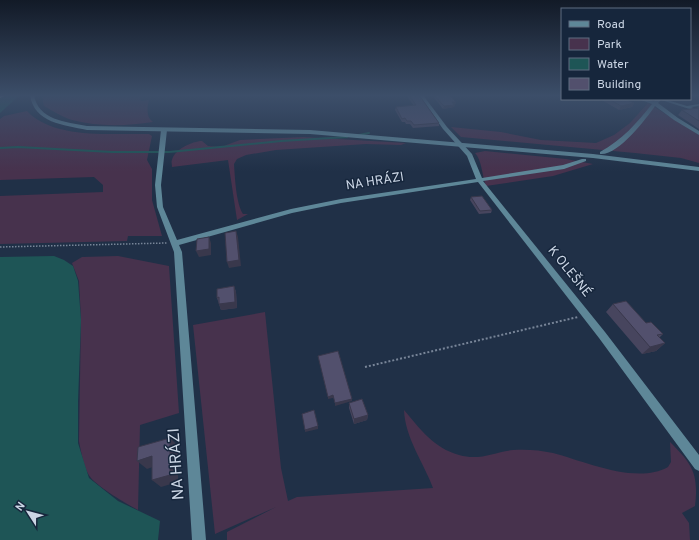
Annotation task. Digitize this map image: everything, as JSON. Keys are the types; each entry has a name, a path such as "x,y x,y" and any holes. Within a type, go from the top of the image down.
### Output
{"street":[{"path":"55,120 67,124 101,129 310,132 364,136 593,156 699,169"},
{"name":"K OLEŠNÉ","path":"439,120 470,155 480,181 586,315 699,465"},
{"path":"602,153 619,144 641,120"},
{"path":"678,120 699,133"},
{"path":"164,130 158,185 160,207 174,243"},
{"name":"NA HRÁZI","path":"198,540 178,252 174,243 291,210 564,167 584,160"}],"path":[{"path":"0,247 174,243"},
{"path":"365,367 586,315"}],"green space":[{"path":"0,120 39,120 52,127 85,133 149,134 152,136 147,160 152,169 152,200 162,236 128,236 127,241 0,244 0,196 103,192 103,185 94,177 0,180"},
{"path":"73,120 151,120 153,122 112,125"},
{"path":"633,120 675,120 699,135 699,163 681,158 461,137 451,127 501,132 541,140 596,143 614,135"},
{"path":"303,137 406,143 401,145 366,144 276,150 246,155 237,159 234,164 237,197 243,214 248,214 237,220 228,160 172,167 173,156 176,153 189,144 198,141 202,141 208,146 221,147 240,140"},
{"path":"485,151 566,159 593,164 553,176 486,186 479,160 475,153"},
{"path":"118,256 169,266 179,413 140,425 138,510 106,491 91,478 85,465 79,441 81,319 79,281 72,263 82,257"},
{"path":"265,312 281,468 288,501 297,497 433,488 411,440 405,420 404,410 422,431 435,443 450,452 467,457 480,457 513,450 538,450 610,470 641,474 655,472 668,467 671,462 670,442 689,463 695,477 695,506 682,513 689,523 690,540 227,540 227,532 276,507 215,534 193,325"}],"water":[{"path":"54,256 73,266 78,281 81,320 78,443 89,478 118,501 160,521 158,540 0,540 0,257"}],"building":[{"path":"437,120 439,123 414,125 411,121 407,121"},
{"path":"482,196 492,210 480,211 471,197"},
{"path":"236,231 239,260 227,262 225,233"},
{"path":"209,237 209,249 196,251 197,239"},
{"path":"234,286 235,302 219,304 217,289"},
{"path":"626,301 646,323 651,322 663,334 657,335 665,343 650,347 613,304"},
{"path":"338,351 352,399 335,403 333,395 328,397 318,356"},
{"path":"362,399 368,415 354,419 349,403"},
{"path":"314,410 318,426 305,430 302,414"},
{"path":"170,438 170,475 152,480 152,456 137,461 138,447"}],"waterway":[{"path":"359,135 369,133"},
{"path":"0,148 18,147 112,152 169,152 281,141 347,137"}]}
